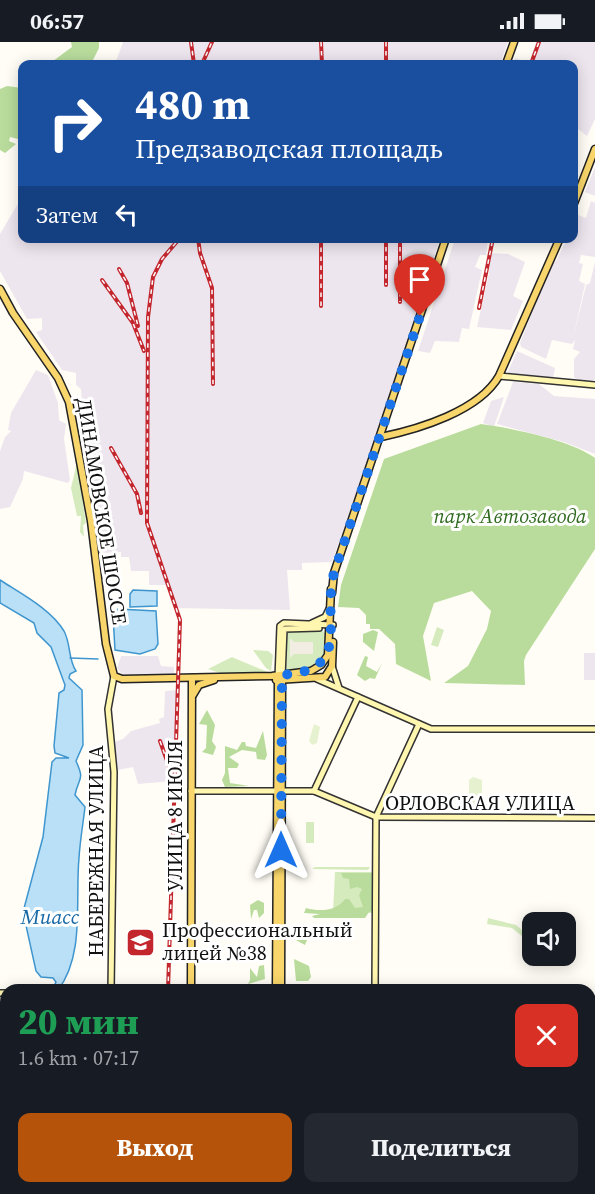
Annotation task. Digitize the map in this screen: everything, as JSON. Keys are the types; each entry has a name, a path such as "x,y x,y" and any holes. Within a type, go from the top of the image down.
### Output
{"main road":[{"path":"507,60 514,42"},
{"path":"578,193 595,149"},
{"path":"114,676 122,679 278,677 317,679 329,673 332,666 330,606 334,573 444,243"},
{"path":"381,437 422,427 472,402 488,391 499,376 558,243"},
{"name":"ДИНАМОВСКОЕ ШОССЕ","path":"0,289 13,313 58,378 69,402 91,521 106,644 114,676"},
{"path":"192,678 214,680 278,677 306,673 324,662 328,655 331,626 331,590"},
{"path":"278,677 279,984"},
{"name":"УЛИЦА 8 ИЮЛЯ","path":"191,984 192,678"},
{"path":"192,698 199,685 214,680"}],"street":[{"path":"499,376 595,385"},
{"path":"311,624 324,617 330,606"},
{"path":"282,628 311,624 331,626"},
{"path":"282,628 331,626"},
{"path":"278,677 282,628"},
{"path":"332,666 339,688"},
{"name":"НАБЕРЕЖНАЯ УЛИЦА","path":"111,984 114,779 108,709 114,676"},
{"path":"112,685 122,679"},
{"path":"317,679 418,724 435,729 595,729"},
{"path":"314,791 358,697"},
{"path":"375,984 376,817 418,724"},
{"name":"ОРЛОВСКАЯ УЛИЦА","path":"191,791 314,791 376,817 595,818"}],"shaded area":[{"path":"123,42 508,42 501,60 116,60"},
{"path":"536,42 595,42 595,119 587,136 578,129 578,60 530,60"},
{"path":"595,167 595,196 585,192"},
{"path":"591,201 595,203 595,257 581,255 579,263 583,264 579,281 585,284 573,339 586,285 590,283 595,262 595,380 583,381 574,378 574,359 580,352 573,349 575,340 572,344 552,340 546,359 521,347 520,343 553,260 556,261 565,243 578,243 578,215 586,218"},
{"path":"18,204 18,243 439,243 391,396 332,562 302,563 302,570 287,570 290,610 176,608 166,585 149,585 149,571 131,571 129,557 121,557 121,552 102,553 86,461 81,389 76,385 76,373 62,370 36,332 42,330 42,318 27,319 0,271 0,234"},
{"path":"454,243 488,243 486,255 480,255 475,267 482,270 469,329 462,328 459,342 435,341 430,353 418,351"},
{"path":"490,253 508,254 525,262 513,296 523,301 511,330 477,327 489,273"},
{"path":"517,351 555,368 553,379 507,374"},
{"path":"36,370 48,375 58,403 59,420 66,424 64,439 70,480 68,483 24,471 23,479 10,507 0,509 0,451 5,437 11,431 8,430 11,413"},
{"path":"513,382 539,384 554,396 595,399 595,454 564,442 497,424"},
{"path":"504,397 494,427 483,423 491,401"},
{"path":"290,638 294,642 313,642 313,654 294,654 290,658"},
{"path":"584,653 595,653 595,680 584,680"},
{"path":"121,656 158,656 161,666 174,667 174,675 124,676 117,668"},
{"path":"177,690 175,756 170,756 174,776 171,777 172,781 138,784 133,767 118,770 114,742 123,739 131,731 160,723 159,719 164,717 165,691"}],"green space":[{"path":"71,42 99,42 99,48 93,60 54,60 72,47"},
{"path":"7,86 18,87 18,139 10,137 9,141 16,144 5,153 0,150 0,89"},
{"name":"парк Автозавода","path":"481,424 556,440 595,458 595,549 526,655 525,685 444,683 468,666 487,629 491,611 472,591 434,603 423,636 431,681 396,664 395,644 379,629 370,629 370,624 366,624 366,615 359,608 338,607 341,585 384,459"},
{"path":"77,462 86,523 83,525 84,537 80,532 81,516 77,516 71,488"},
{"path":"437,627 444,630 438,647 431,645"},
{"path":"286,630 323,631 327,636 326,654 314,667 288,672 285,670"},
{"path":"373,630 378,632 374,651 363,642 363,634"},
{"path":"253,650 268,651 273,655 271,671 266,668"},
{"path":"365,656 368,657 366,666 377,672 382,663 375,679 370,678 365,681 357,675"},
{"path":"232,657 270,673 223,674 208,669"},
{"path":"207,710 215,725 212,741 216,747 213,755 202,752 206,748 207,725 199,724"},
{"path":"314,724 320,727 317,743 312,745 309,741"},
{"path":"263,731 267,755 265,760 257,759 256,752 242,750 229,757 239,764 237,768 228,768 230,783 249,786 225,787 222,780 225,773 225,746 237,750 242,742 245,742 246,746 256,748"},
{"path":"473,777 482,780 482,803 476,807 469,803 469,780"},
{"path":"306,822 314,822 314,843 306,843"},
{"path":"315,867 370,867 368,870 312,869"},
{"path":"335,872 374,872 374,913 333,913"},
{"path":"341,873 374,873 374,910 369,912 365,918 314,918 312,916 320,914 304,913 306,908 322,910 333,908 345,899 349,899 355,908 363,907 359,895 362,889 357,887 350,889 349,879 343,878"},
{"path":"258,900 264,903 264,913 259,918 257,910 254,910 251,919 250,905"},
{"path":"488,918 516,925 522,930 522,936 512,928 487,924"},
{"path":"298,926 309,927 310,934 305,945 294,939"},
{"path":"294,959 309,966 311,977 308,981 296,981"},
{"path":"264,965 265,979 248,984 250,968 257,977 259,966"}],"water":[{"name":"Миасс","path":"0,580 35,602 58,623 66,636 76,671 70,674 69,678 82,690 83,745 76,761 81,776 75,795 85,807 79,858 77,927 72,961 61,984 55,984 53,978 41,977 36,971 23,912 43,837 52,762 56,758 69,758 55,753 54,746 59,693 64,690 65,685 51,647 37,633 34,623 0,603"},
{"path":"133,590 157,591 157,606 130,607 130,594"},
{"path":"118,609 156,611 158,644 155,649 140,654 115,650 113,615"}],"waterway":[{"path":"70,658 98,659"}],"railway":[{"path":"191,42 193,60"},
{"path":"204,60 212,42"},
{"path":"321,42 322,60"},
{"path":"386,42 386,60"},
{"path":"532,60 539,42"},
{"path":"168,984 180,620 147,523 148,317 153,277 162,259 176,243"},
{"path":"199,243 212,288 213,384"},
{"path":"321,243 321,306"},
{"path":"386,243 386,285"},
{"path":"400,243 400,302"},
{"path":"479,308 492,243"},
{"path":"119,269 127,283 138,326"},
{"path":"102,280 133,323 144,351"},
{"path":"111,448 137,494 141,513"},
{"path":"160,741 172,775"}],"place":[{"name":"Профессиональный лицей №38","path":"141,942"}],"route":[{"path":"281,850 282,675 311,671 327,659 330,595 334,573 420,316"}]}
